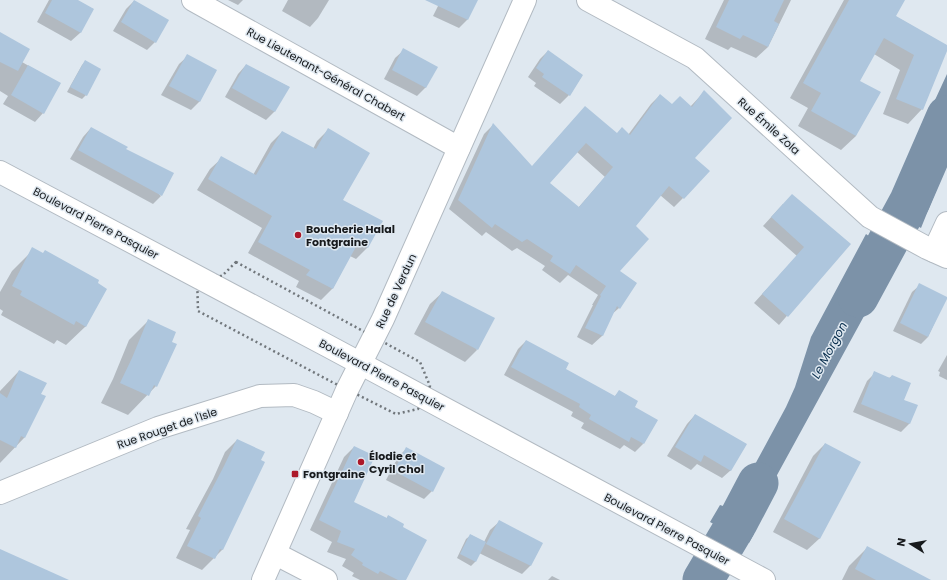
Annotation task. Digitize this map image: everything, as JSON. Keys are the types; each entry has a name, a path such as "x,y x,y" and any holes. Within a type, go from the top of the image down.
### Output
{"street":[{"name":"Rue Lieutenant-Général Chabert","path":"193,0 459,148"},
{"name":"Rue de Verdun","path":"264,580 337,413 360,363 383,319 525,0"},
{"name":"Rue Émile Zola","path":"588,0 695,58 870,217 936,252"},
{"name":"Boulevard Pierre Pasquier","path":"1,176 197,276 764,580"},
{"path":"936,252 947,223"},
{"name":"Rue Rouget de l'Isle","path":"0,493 158,428 260,396 294,395 314,402 337,413"},
{"path":"276,554 326,580"}],"path":[{"path":"332,382 198,311 197,276 222,276 236,262 358,328"}],"water":[{"path":"947,74 947,148 945,154 944,171 921,228 914,224 908,237 878,223 885,209 892,205 929,113"},
{"path":"866,234 881,245 898,254 747,530 754,534 749,543 710,522 720,505 723,506 729,504 738,494 746,481 786,407 795,387 811,337"},
{"path":"689,567 713,580 683,580"}],"building":[{"path":"52,0 78,0 94,9 81,33 45,13"},
{"path":"134,0 169,20 156,43 121,22"},
{"path":"425,0 478,0 468,20"},
{"path":"729,0 784,0 774,21 779,24 768,47 743,35 740,39 716,27"},
{"path":"849,0 905,0 896,16 947,45 947,51 923,110 896,99 914,55 884,38 860,81 881,92 856,136 811,111 821,93 803,83"},
{"path":"0,32 30,49 18,71 0,62"},
{"path":"403,48 438,67 426,88 392,70"},
{"path":"548,50 583,75 570,96 542,77 544,74 536,68"},
{"path":"187,54 217,70 200,102 169,86"},
{"path":"85,60 101,69 87,96 70,87"},
{"path":"246,64 290,87 275,112 232,88"},
{"path":"28,65 61,83 44,114 11,95"},
{"path":"704,90 732,118 695,158 710,171 684,199 669,186 636,226 649,239 620,271 637,283 620,309 617,306 603,336 585,328 601,296 600,295 606,286 576,265 570,274 550,261 553,256 527,239 522,242 495,224 492,228 458,200 493,123 532,166 585,106 617,133 622,127 630,135 660,94 672,104 680,96 692,107","holes":["586,143 613,167 579,207 550,183"]},
{"path":"91,127 128,147 126,149 174,173 162,196 78,150"},
{"path":"328,128 370,153 343,200 383,221 368,248 358,243 333,289 306,275 310,270 258,242 272,216 208,179 221,156 256,175 282,131 316,149"},
{"path":"792,194 851,244 788,317 762,294 804,247 771,217"},
{"path":"32,247 43,253 45,250 99,280 98,283 107,289 86,327 76,321 74,325 20,295 22,291 12,286"},
{"path":"919,283 947,297 928,337 900,323"},
{"path":"442,291 495,318 478,350 425,322"},
{"path":"148,319 176,332 172,342 177,344 157,387 154,385 149,396 120,383"},
{"path":"526,340 569,363 566,369 615,396 619,390 638,401 635,407 658,420 644,444 631,437 629,442 589,419 591,415 579,407 580,404 511,367"},
{"path":"19,370 47,383 41,394 46,396 25,438 21,436 16,448 0,440 0,393 7,398"},
{"path":"874,371 890,378 892,375 911,383 904,400 918,405 910,424 861,404"},
{"path":"695,414 747,444 731,471 704,455 701,462 675,447"},
{"path":"237,439 265,452 261,460 265,462 223,550 220,549 215,559 187,546 201,518 198,516"},
{"path":"825,443 861,462 820,539 784,519"},
{"path":"354,446 375,456 354,502 387,518 388,515 404,524 403,527 427,540 406,580 398,580 380,571 378,574 362,565 363,563 351,555 355,549 337,542 341,531 319,520"},
{"path":"406,447 445,468 433,492 394,471"},
{"path":"499,520 543,543 531,566 486,544"},
{"path":"470,534 486,542 476,562 460,554"},
{"path":"867,546 931,580 876,580 855,569"},
{"path":"0,549 69,580 0,580"}],"waterway":[{"name":"Le Morgon","path":"858,297 910,201 947,116"},
{"name":"Le Morgon","path":"703,580 738,521 758,483"}],"place":[{"name":"Boucherie Halal Fontgraine","path":"298,235"},
{"name":"Élodie et Cyril Chol","path":"361,462"},
{"name":"Fontgraine","path":"295,474"}]}
